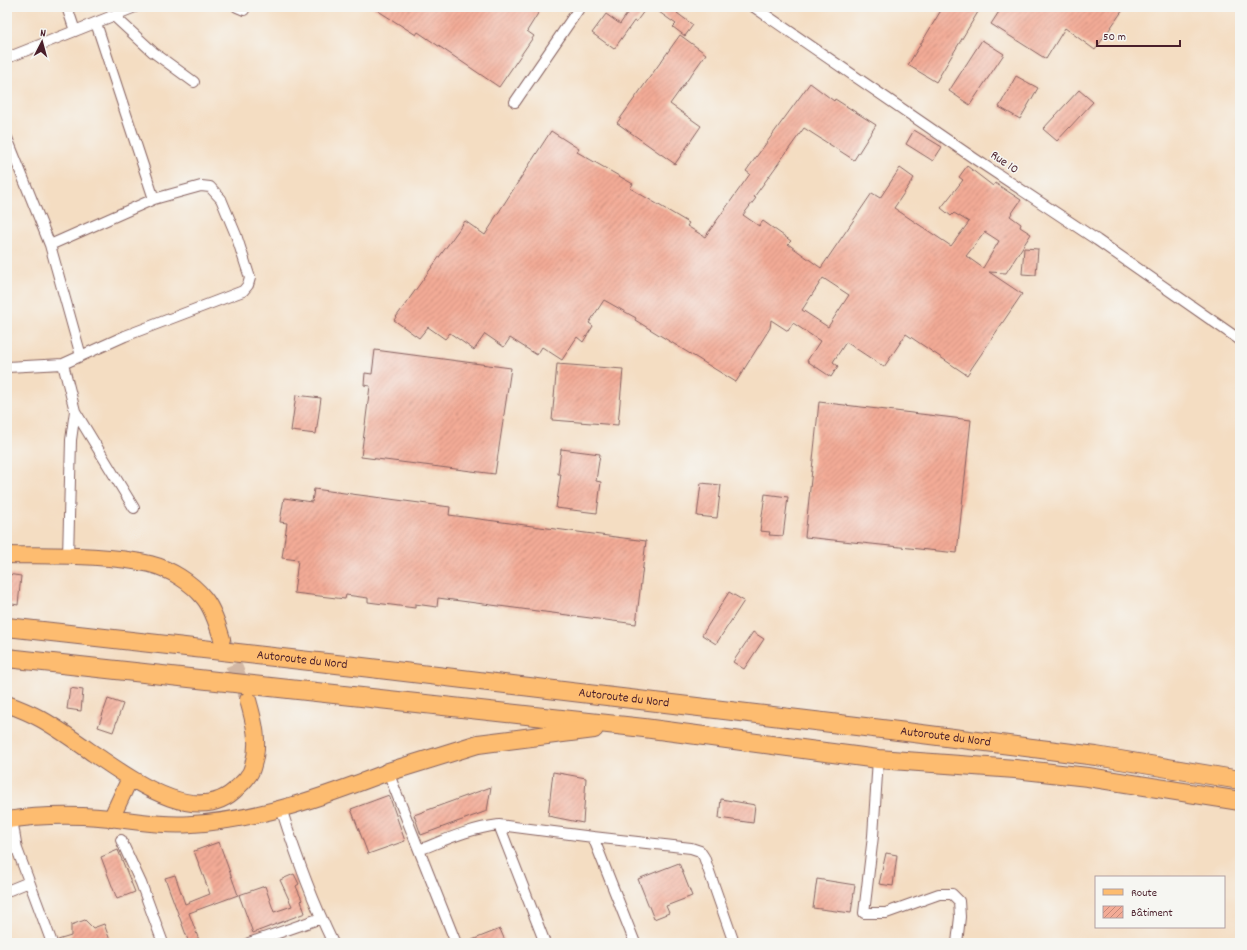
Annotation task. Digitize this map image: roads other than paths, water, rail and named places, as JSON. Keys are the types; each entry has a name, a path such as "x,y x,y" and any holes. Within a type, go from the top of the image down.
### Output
{"highway":[{"name":"Autoroute du Nord","path":"7,628 354,666 898,731 1096,756 1240,780"},
{"name":"Autoroute du Nord","path":"7,658 644,728 878,759 1015,769 1088,777 1240,801"},
{"path":"388,772 478,744 607,728 644,728"}],"main road":[{"path":"7,555 68,556 117,559 151,565 175,574 194,588 204,599 216,622 222,639"},
{"path":"7,704 40,718 130,778 168,797 202,804 218,802 232,794 249,776 256,756 256,730 248,700"},
{"path":"10,819 54,816 84,816 148,823 191,824 239,819 333,793 388,772"},
{"path":"111,819 130,778"}],"street":[{"path":"67,7 76,31"},
{"path":"7,58 135,7"},
{"path":"515,102 580,7"},
{"name":"Rue 10","path":"754,7 1240,340"},
{"path":"114,16 153,52 194,82"},
{"path":"96,23 154,199"},
{"path":"7,138 50,245 81,356"},
{"path":"7,367 63,364 125,336 243,291 250,278 236,235 221,199 210,187 201,186 154,199 50,245"},
{"path":"63,364 75,411 134,508"},
{"path":"68,556 71,440 75,411"},
{"path":"878,759 873,836 864,913 886,913 939,894 952,894 959,901 960,917 957,943"},
{"path":"388,772 456,943"},
{"path":"281,808 297,860 333,943"},
{"path":"10,819 17,849 52,943"},
{"path":"419,850 476,829 499,825 700,850 704,857 734,943"},
{"path":"499,825 545,943"},
{"path":"593,837 635,943"},
{"path":"121,840 141,884 163,943"},
{"path":"7,891 29,882"},
{"path":"249,943 321,918"}],"tunnel":[{"path":"224,642 246,695"}]}
